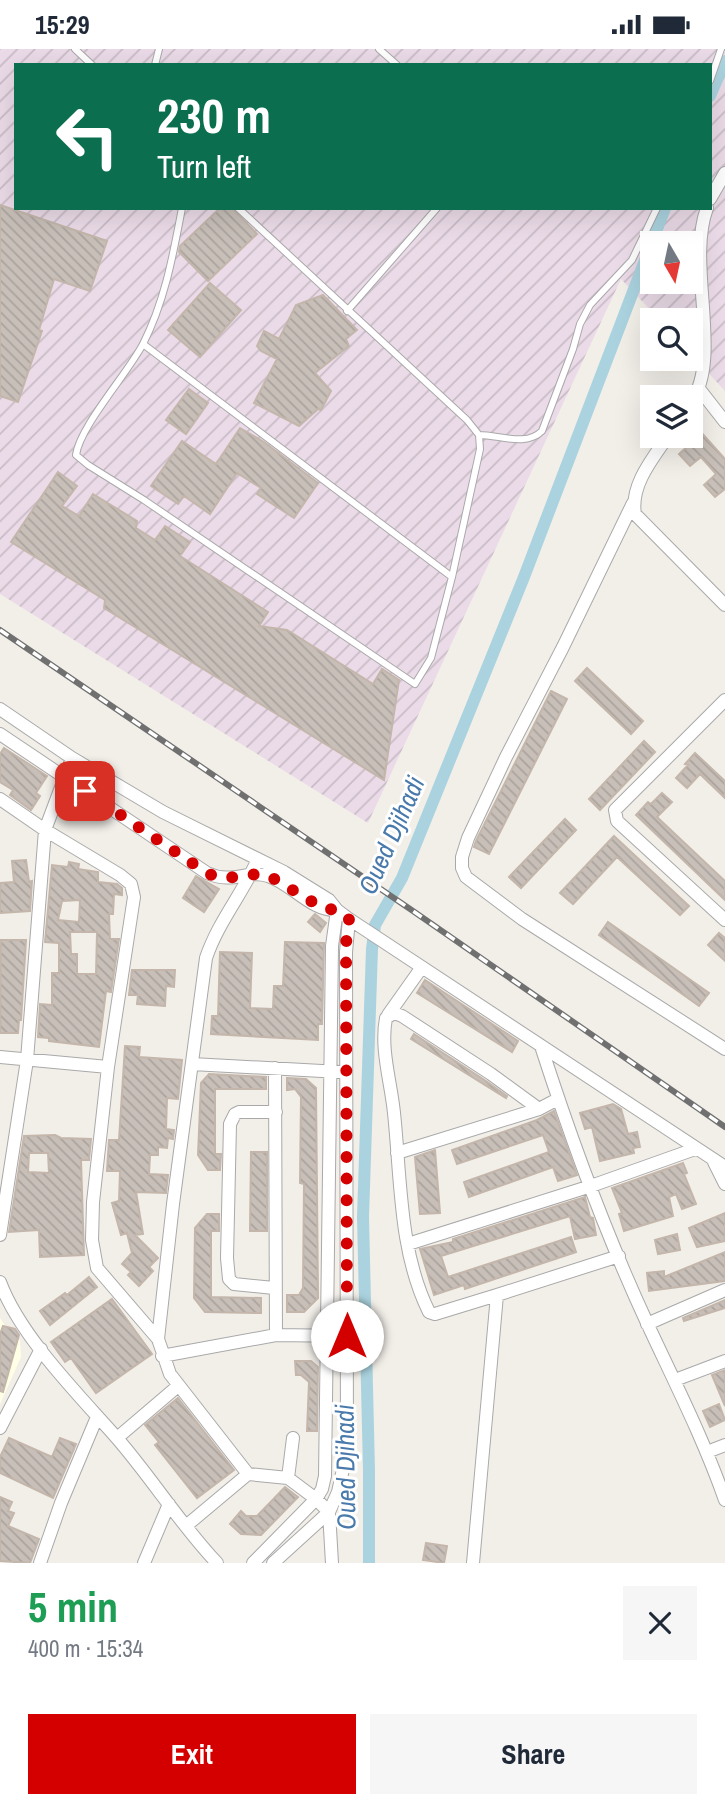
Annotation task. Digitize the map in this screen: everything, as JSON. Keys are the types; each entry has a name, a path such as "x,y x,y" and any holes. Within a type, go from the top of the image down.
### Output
{"street":[{"path":"712,196 725,173"},
{"path":"701,385 704,362 700,251 702,220 706,210"},
{"path":"703,394 725,422"},
{"path":"661,448 638,485 634,503 506,757 468,838 462,857 462,868 466,877 522,919 725,1049"},
{"path":"634,503 635,513 644,525 725,605"},
{"path":"725,700 615,810 617,821 725,920"},
{"path":"0,709 72,758 163,812 258,859 329,900 349,919 719,1164 725,1184"},
{"path":"0,734 207,873 231,879 269,876 323,908 337,910"},
{"path":"0,1235 27,1060 45,830 72,758"},
{"path":"0,799 45,830 120,875 131,884 133,890 133,911 108,1067 93,1202 93,1257 107,1281 158,1339"},
{"path":"248,1474 178,1386 162,1356 158,1339 206,958 212,937 251,876 258,859"},
{"path":"253,1563 316,1499 325,1476 332,946 337,910"},
{"path":"273,1563 329,1512 338,1492 347,1451 346,944 349,919"},
{"path":"422,967 388,1014 383,1040 394,1110 408,1244 415,1279 429,1312 441,1313 619,1256"},
{"path":"388,1014 402,1016 448,1044 539,1109"},
{"path":"541,1046 558,1099 619,1256 647,1324 707,1452 725,1500"},
{"path":"0,1057 108,1067"},
{"path":"191,1064 347,1072"},
{"path":"275,1068 276,1335"},
{"path":"397,1153 539,1109 558,1099"},
{"path":"274,1288 234,1284 229,1279 227,1258 230,1124 239,1112 276,1112"},
{"path":"408,1244 591,1186 695,1149"},
{"path":"0,1282 6,1298 41,1349 117,1438 217,1563"},
{"path":"647,1324 725,1290"},
{"path":"473,1563 497,1295"},
{"path":"162,1356 276,1335 347,1336"},
{"path":"0,1428 4,1411 41,1349"},
{"path":"675,1380 725,1360"},
{"path":"117,1438 178,1386"},
{"path":"40,1563 61,1503 97,1417"},
{"path":"288,1478 293,1439"},
{"path":"707,1452 725,1445"},
{"path":"187,1525 248,1474 288,1478 329,1512 332,1563"},
{"path":"144,1563 169,1504"}],"lane":[{"path":"75,49 90,63"},
{"path":"379,49 395,63"},
{"path":"712,75 721,49"},
{"path":"182,210 166,291 143,344 77,449 77,457 415,684 431,658 452,577 480,449 480,435 467,419 240,210"},
{"path":"347,310 435,210"},
{"path":"480,435 524,439 536,437 542,431 580,324 590,305 632,260 656,210"},
{"path":"143,344 452,577"}],"shaded area":[{"path":"0,49 725,49 725,391 703,367 703,308 649,308 621,279 368,823 0,594"},
{"path":"0,1318 12,1336 20,1340 21,1357 0,1404"}],"building":[{"path":"0,205 107,241 90,291 54,279 39,330 42,331 18,402 0,396"},
{"path":"218,210 234,210 257,234 208,281 179,252 180,246"},
{"path":"210,283 241,310 200,357 168,330"},
{"path":"323,295 357,330 346,339 349,346 315,373 331,391 321,410 318,409 299,426 254,403 277,359 257,346 264,331 279,339 296,305"},
{"path":"189,389 208,403 186,434 166,420"},
{"path":"240,428 264,442 318,483 294,518 257,494 261,488 237,473 210,514 184,496 178,504 151,486 182,441 216,464"},
{"path":"703,434 725,459 725,489 715,497 704,485 716,474 701,457 690,466 679,454 686,448 703,448"},
{"path":"58,472 77,486 62,506 79,516 93,494 137,521 136,528 155,540 165,526 190,542 180,556 268,612 259,626 287,630 373,684 382,669 399,680 384,780 104,608 105,600 11,542"},
{"path":"587,668 643,721 631,734 575,681"},
{"path":"551,691 567,699 489,854 474,847 476,841"},
{"path":"644,741 655,752 600,810 589,799"},
{"path":"4,748 47,776 36,793 40,796 31,810 10,795 13,790 0,782 0,754"},
{"path":"695,753 725,781 725,798 700,774 687,788 676,778"},
{"path":"662,793 672,802 657,817 725,881 725,900 636,815 648,802 651,804"},
{"path":"565,819 576,830 521,888 509,877"},
{"path":"614,836 689,906 680,915 617,857 573,904 560,893"},
{"path":"26,860 29,882 32,881 30,911 0,913 0,883 14,882 12,861"},
{"path":"69,862 79,864 78,869 98,872 98,882 117,884 122,888 122,895 114,894 113,914 109,914 110,939 119,939 111,992 106,991 99,1047 49,1041 49,1038 38,1037 40,1004 52,1005 52,973 59,973 59,943 45,942 52,865 68,867","holes":["80,900 79,922 58,920 62,901","70,932 97,932 96,974 77,974 77,954 71,954"]},
{"path":"196,876 219,889 204,912 183,898"},
{"path":"315,914 326,923 320,932 308,922"},
{"path":"608,922 709,993 699,1006 599,935"},
{"path":"719,933 725,938 725,961 708,945"},
{"path":"1,940 26,940 18,1033 0,1033"},
{"path":"285,942 324,943 322,1024 318,1024 318,1040 211,1034 212,1016 218,1016 220,952 252,953 250,1008 273,1009 274,986 283,986"},
{"path":"132,970 175,970 174,987 166,986 165,1006 137,1004 138,995 129,995"},
{"path":"425,980 518,1041 512,1052 417,993"},
{"path":"414,1034 486,1081 507,1096 506,1098 411,1039"},
{"path":"125,1046 140,1047 139,1057 182,1060 178,1099 167,1098 166,1129 174,1130 173,1139 168,1138 167,1148 158,1147 158,1155 150,1155 149,1174 168,1175 166,1193 136,1192 143,1234 135,1235 158,1258 149,1267 153,1271 139,1286 128,1275 131,1272 122,1264 132,1253 127,1233 121,1235 112,1203 119,1201 120,1171 107,1171 109,1140 119,1140"},
{"path":"209,1074 266,1077 266,1089 215,1089 215,1154 221,1154 220,1170 208,1170 198,1155 201,1083"},
{"path":"287,1078 306,1079 316,1088 318,1298 304,1312 287,1312 287,1295 299,1295 303,1288 304,1184 300,1183 301,1097 295,1089 287,1090"},
{"path":"613,1104 621,1109 628,1134 637,1132 640,1147 633,1148 634,1153 600,1161 592,1127 585,1129 580,1113"},
{"path":"554,1111 577,1175 558,1181 553,1167 469,1197 464,1182 549,1152 543,1135 457,1164 452,1150 537,1120"},
{"path":"55,1135 61,1138 91,1139 89,1160 81,1160 84,1255 40,1257 39,1230 9,1232 24,1136","holes":["29,1153 48,1153 49,1173 28,1172"]},
{"path":"435,1150 440,1213 420,1214 415,1157"},
{"path":"251,1152 267,1152 267,1231 250,1231"},
{"path":"683,1163 687,1173 684,1174 696,1204 682,1209 676,1194 669,1197 673,1216 624,1231 619,1214 622,1213 612,1188"},
{"path":"585,1197 596,1235 575,1239 570,1216 441,1256 448,1277 571,1237 576,1252 465,1289 464,1285 434,1295 420,1249 453,1242 453,1239"},
{"path":"725,1213 725,1241 697,1247 689,1228"},
{"path":"207,1214 219,1214 219,1231 211,1231 211,1297 261,1298 261,1313 205,1312 194,1298 195,1228"},
{"path":"677,1234 680,1250 658,1254 655,1240"},
{"path":"725,1252 725,1281 649,1291 647,1273 664,1271 664,1277"},
{"path":"89,1277 97,1287 50,1325 40,1311 65,1293 67,1295"},
{"path":"112,1299 152,1354 96,1393 71,1358 65,1362 51,1342"},
{"path":"725,1300 725,1308 684,1321 683,1318"},
{"path":"3,1326 15,1329 19,1335 3,1392 0,1391 0,1334"},
{"path":"295,1361 311,1361 318,1367 317,1431 307,1431 309,1382 301,1375 296,1375"},
{"path":"725,1370 725,1406 712,1375"},
{"path":"178,1398 234,1470 197,1498 155,1445 159,1442 145,1425"},
{"path":"719,1404 725,1420 710,1427 703,1411"},
{"path":"9,1438 52,1457 60,1438 76,1444 53,1498 0,1473 0,1457"},
{"path":"285,1487 298,1497 261,1535 241,1534 230,1524 241,1511 246,1516 257,1516"},
{"path":"0,1497 12,1502 8,1511 14,1513 8,1526 39,1539 30,1563 0,1561"},
{"path":"426,1543 447,1546 444,1563 423,1560"}],"waterway":[{"name":"Oued Djihadi","path":"712,91 725,61"},
{"name":"Oued Djihadi","path":"369,1563 363,1217 375,925 402,878 524,577 664,210"}],"railway":[{"path":"0,630 725,1127"}],"route":[{"path":"85,791 215,877 231,879 269,876 323,908 337,910 349,919 346,944 347,1336"}]}
